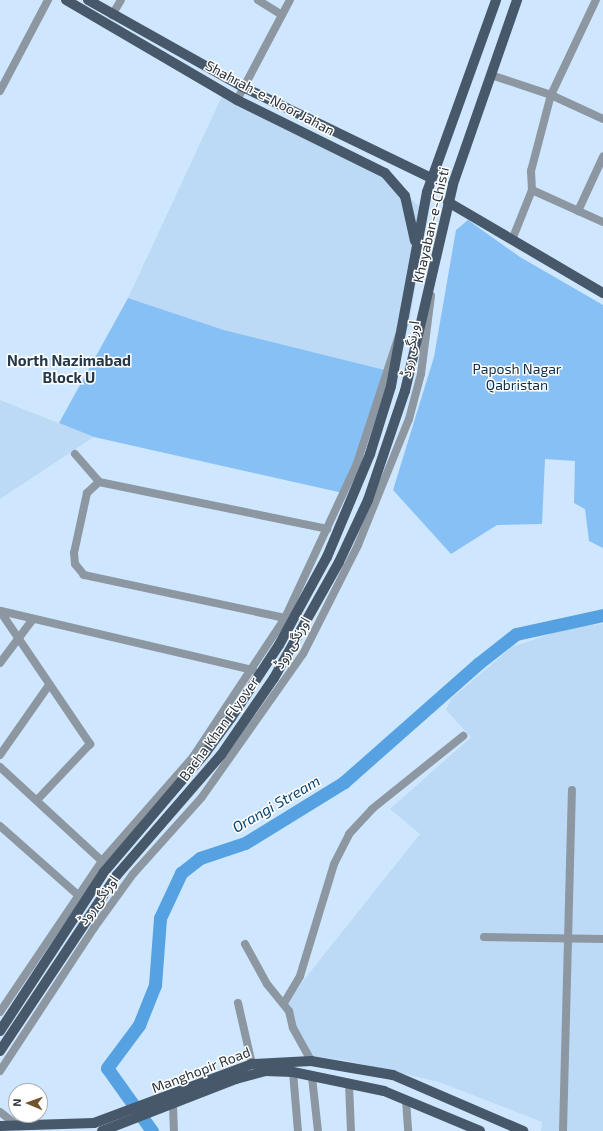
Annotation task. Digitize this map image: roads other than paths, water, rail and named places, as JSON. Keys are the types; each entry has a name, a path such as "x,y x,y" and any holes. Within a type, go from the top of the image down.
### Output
{"main road":[{"name":"Shahrah-e-Noor Jahan","path":"66,0 238,100 391,178 405,196 416,253"},
{"name":"Shahrah-e-Noor Jahan","path":"88,0 112,15 243,87 431,178"},
{"name":"Khayaban-e-Chisti","path":"391,386 431,178 496,0"},
{"name":"Khayaban-e-Chisti","path":"405,391 434,275 448,202 517,0"},
{"path":"448,202 603,293"},
{"name":"Bacha Khan Flyover","path":"0,1031 104,872 206,752 279,645 335,539 370,454 391,386"},
{"name":"Bacha Khan Flyover","path":"0,1051 117,875 221,755 274,678 305,627 368,500 405,391"},
{"name":"Manghopir Road","path":"0,1126 20,1127 94,1123 170,1103 252,1064 311,1062 393,1074 519,1130"},
{"name":"Manghopir Road","path":"102,1131 170,1103 251,1074 293,1072 384,1091 480,1131"}],"street":[{"path":"0,91 48,0"},
{"path":"112,15 120,0"},
{"path":"258,0 282,14"},
{"path":"238,100 243,87 290,0"},
{"path":"512,240 532,190 531,171 551,95 596,0"},
{"path":"599,0 603,4"},
{"path":"491,75 551,95 603,119"},
{"path":"578,211 603,157"},
{"path":"532,190 603,222"},
{"name":"اورنگی روڈ","path":"0,1071 94,928 133,874 202,797 303,654 358,545 409,419 421,374 434,275"},
{"name":"اورنگی روڈ","path":"0,1012 102,861 193,757 253,670 285,618 356,466 394,344 402,330"},
{"path":"75,454 99,482 327,529"},
{"path":"99,482 87,493 74,554 80,572 285,618"},
{"path":"0,611 253,670"},
{"path":"0,611 90,744 37,800"},
{"path":"0,663 20,639 33,619"},
{"path":"0,755 49,685"},
{"path":"284,1003 300,976 334,864 348,834 372,809 463,736"},
{"path":"0,767 102,861"},
{"path":"563,1131 572,790"},
{"path":"0,826 79,896"},
{"path":"484,937 603,939"},
{"path":"245,944 267,984 284,1003 311,1062"},
{"path":"238,1003 252,1064"},
{"path":"293,1072 298,1131"},
{"path":"312,1077 318,1131"},
{"path":"349,1084 351,1131"},
{"path":"406,1100 408,1131"},
{"path":"170,1103 174,1131"},
{"path":"0,1112 20,1127"}],"waterway":[{"name":"Orangi Stream","path":"152,1131 107,1068 139,1025 155,985 160,918 181,873 200,858 245,843 344,782 479,663 516,634 603,615"}],"district":[{"name":"North Nazimabad Block U","path":"69,368"}],"park label":[{"name":"Paposh Nagar Qabristan","path":"517,378"}]}
